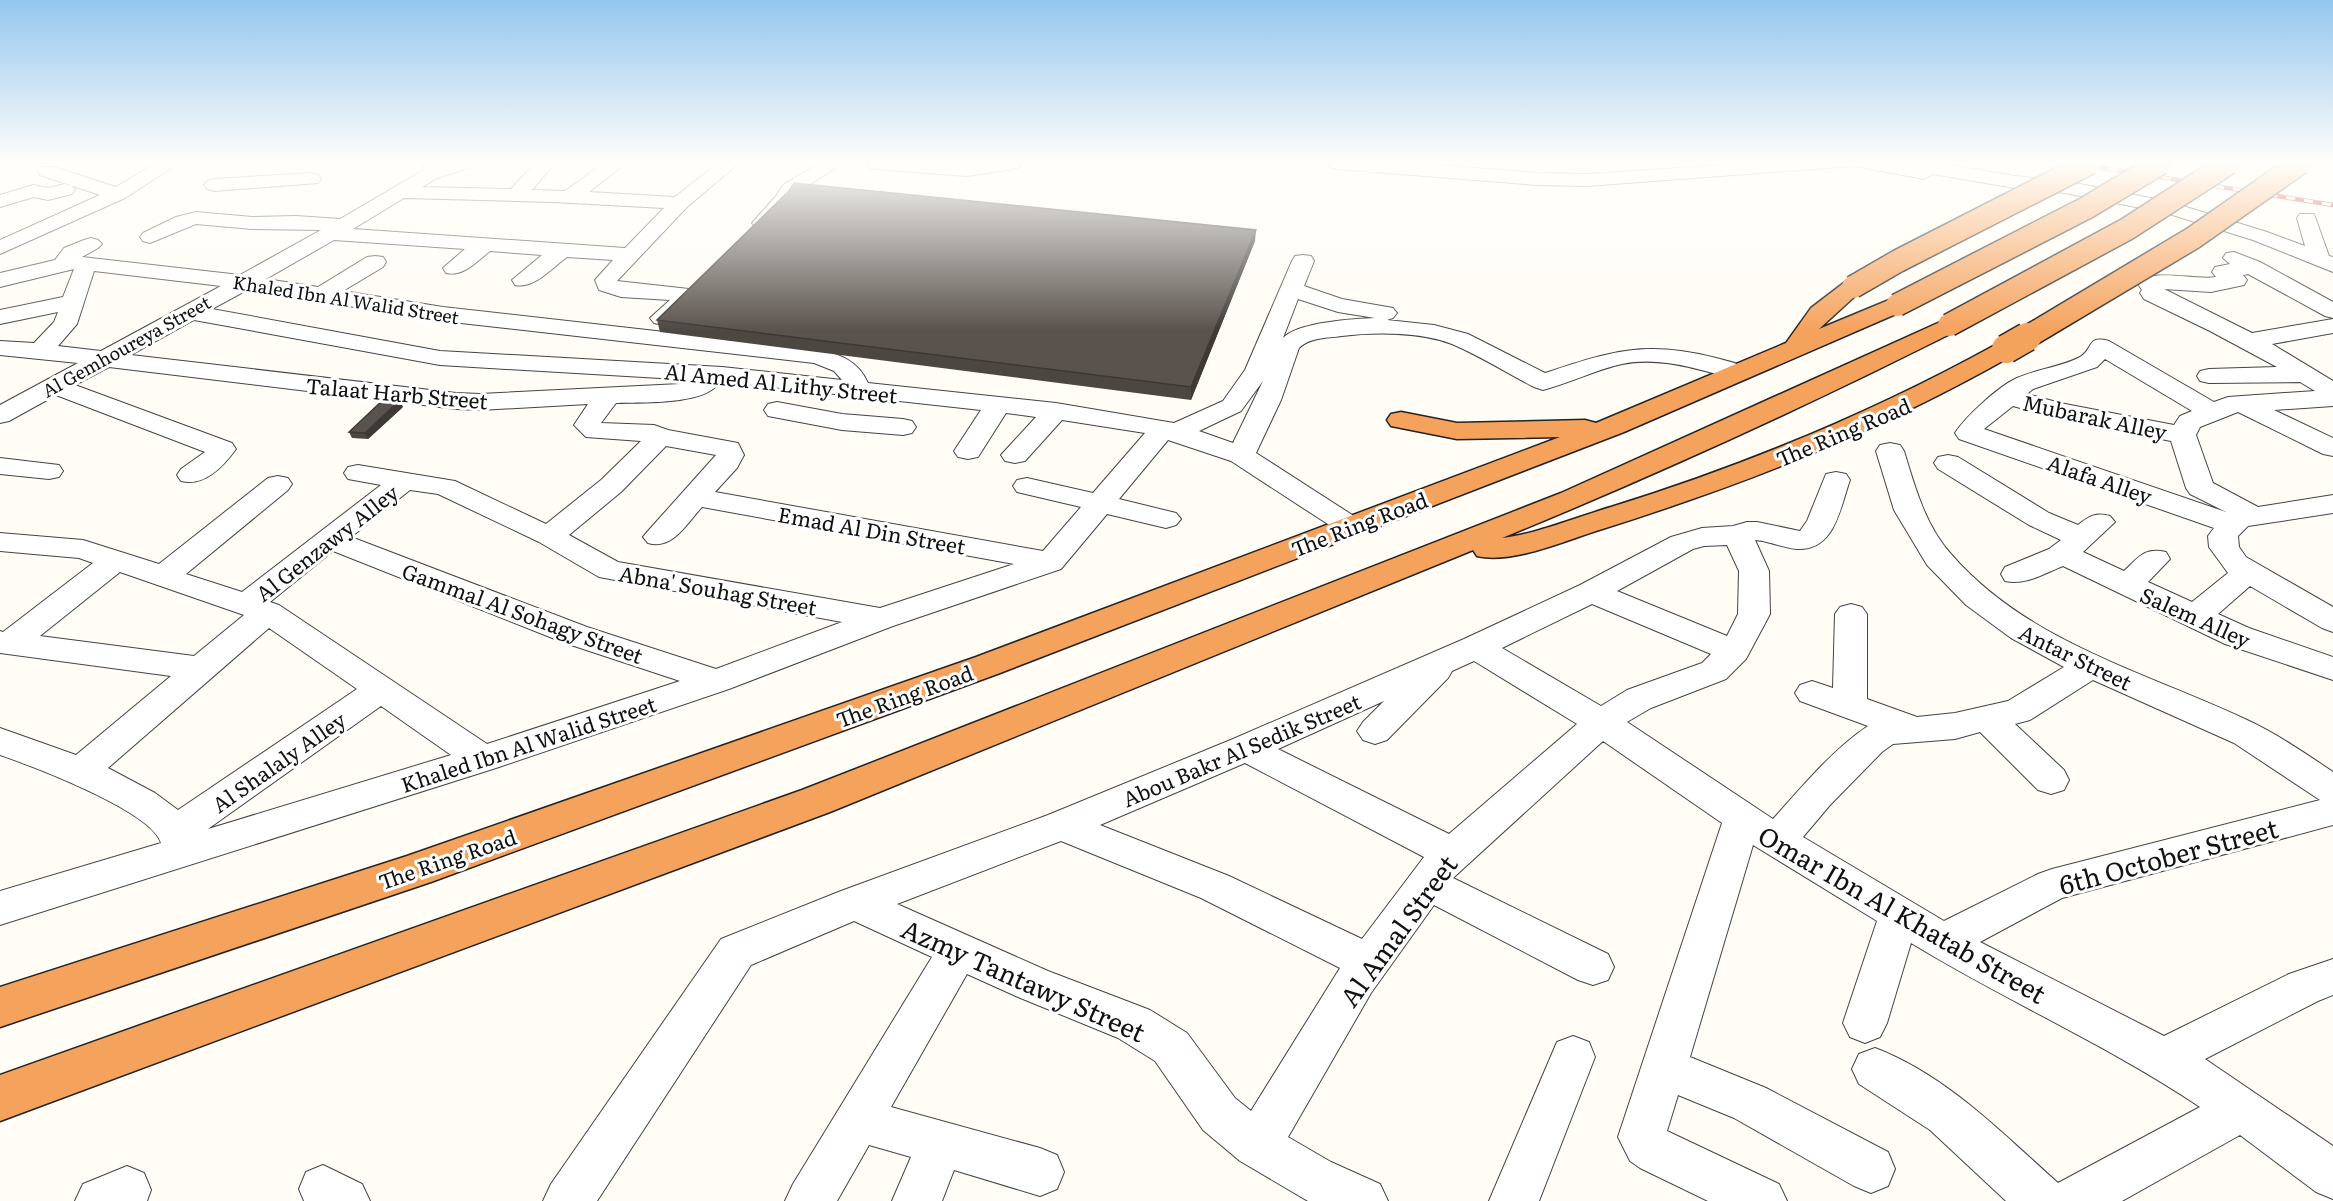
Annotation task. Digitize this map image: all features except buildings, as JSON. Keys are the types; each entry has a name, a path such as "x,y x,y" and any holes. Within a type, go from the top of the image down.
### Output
{"highway":[{"path":"1796,348 1805,327 1853,287 1980,219"},
{"name":"The Ring Road","path":"0,1007 416,870 988,665 1614,426 1897,305 2064,219"},
{"name":"The Ring Road","path":"0,1098 816,801 1582,495 1856,371 2067,264 2143,219"},
{"name":"The Ring Road","path":"1429,556 1510,547 1701,488 1809,448 1885,415 1951,382 2178,249 2224,219"},
{"path":"1401,420 1457,431 1503,432 1614,426"}],"street":[{"path":"0,248 10,219"},
{"path":"150,237 183,221 195,219"},
{"path":"220,219 271,222 429,240 629,255"},
{"path":"271,222 274,219"},
{"name":"Al Gemhoureya Street","path":"0,415 104,360 353,219"},
{"path":"664,219 609,276 606,280 607,285 621,290 690,295"},
{"path":"745,239 765,219"},
{"path":"2206,219 2260,236 2326,262"},
{"path":"2307,219 2326,262"},
{"path":"321,295 429,240"},
{"path":"454,268 486,244"},
{"path":"539,248 516,277 562,250"},
{"path":"2224,254 2333,311"},
{"path":"0,280 83,257 65,324 40,351"},
{"name":"Khaled Ibn Al Walid Street","path":"83,257 176,274 361,301 389,294 443,314 637,338 816,356 839,363 854,374 858,389"},
{"path":"176,274 198,258"},
{"path":"1050,562 1100,503 1168,431 1232,406 1257,371 1303,261"},
{"path":"2252,267 2223,272 2236,280 2211,285 2154,282 2149,284 2154,291 2152,294 2239,336 2326,388"},
{"path":"637,338 706,279"},
{"path":"389,294 417,287"},
{"path":"1290,290 1374,319 1460,339 1543,382 1623,357 1655,355 1686,357 1736,372"},
{"path":"443,314 473,294"},
{"path":"0,317 72,302"},
{"name":"Al Amed Al Lithy Street","path":"189,312 440,358 722,374 1056,411 1168,431 1241,455 1350,526"},
{"path":"1241,455 1268,400 1292,342 1296,338 1311,333 1374,319 1427,317 1483,330 1507,340 1569,374"},
{"path":"2160,320 2239,336 2333,326"},
{"path":"2007,396 2024,384 2088,362 2095,356 2100,346 2140,368 2185,398 2214,412"},
{"name":"Talaat Harb Street","path":"0,348 456,401 489,402 689,391 722,374"},
{"path":"2209,376 2326,388"},
{"path":"55,386 222,449 216,457 191,475"},
{"path":"828,386 788,412 842,422 903,428"},
{"path":"2242,521 2238,507 2200,488 2183,435 2188,422 2228,405 2326,388"},
{"path":"609,395 589,421 587,425 589,429 654,433 660,437 728,449 730,455 727,462 658,537"},
{"path":"891,452 918,396"},
{"name":"Alafa Alley","path":"2007,396 1974,424 1968,433 2068,480 2242,521"},
{"name":"Mubarak Alley","path":"2007,396 2056,410 2183,435"},
{"path":"2241,404 2333,448"},
{"path":"968,451 998,405"},
{"path":"1015,455 1056,411"},
{"path":"549,536 611,486 660,437"},
{"name":"Antar Street","path":"1890,451 1903,498 1920,537 1947,570 1994,612 2050,648 2236,729 2333,790"},
{"name":"Salem Alley","path":"1948,463 2039,519 2082,538 2127,585 2195,617 2222,640 2333,669"},
{"path":"0,466 50,471"},
{"name":"Abna' Souhag Street","path":"358,473 445,487 549,536 610,570 882,619"},
{"name":"Al Genzawy Alley","path":"81,771 203,669 257,608 329,539 405,480"},
{"name":"Abou Bakr Al Sedik Street","path":"568,1201 736,952 855,903 1061,825 1246,748 1476,647 1591,592 1682,543 1702,537 1738,535 1743,530 1807,540 1816,533 1836,480"},
{"path":"164,576 278,484"},
{"path":"1027,486 1166,519"},
{"name":"Emad Al Din Street","path":"695,496 1050,562"},
{"path":"2333,504 2242,521 2223,536 2224,547 2235,564 2333,621"},
{"name":"Al Amal Street","path":"1257,1145 1369,962 1440,868 1601,722 1639,699 1714,671 1734,651 1754,614 1754,571 1738,535"},
{"path":"2016,574 2082,538"},
{"name":"Gammal Al Sohagy Street","path":"329,539 576,635 717,681"},
{"path":"0,542 83,549 257,608 483,759"},
{"path":"2127,585 2155,559"},
{"path":"5,642 116,560"},
{"name":"Khaled Ibn Al Walid Street","path":"0,908 179,842 483,759 717,681 882,619 1050,562"},
{"path":"2195,617 2248,572"},
{"path":"1591,592 1734,651"},
{"path":"1850,706 1851,614"},
{"path":"5,642 203,669"},
{"name":"Omar Ibn Al Khatab Street","path":"1476,647 1601,722 1777,841 1899,915 1943,941 2164,1058 2242,1109 2333,1175"},
{"path":"1376,731 1434,675 1439,663"},
{"path":"1777,841 1817,795 1869,743 1885,732 1955,726 2018,711 2090,667"},
{"name":"Al Shalaly Alley","path":"179,842 380,690"},
{"path":"1812,693 1913,728"},
{"path":"1988,719 2050,780"},
{"path":"0,741 81,771 141,803 162,817 179,842"},
{"path":"1246,748 1440,868 1593,968"},
{"name":"6th October Street","path":"1943,941 2052,885 2333,811"},
{"path":"1742,818 1642,1137 1647,1145 1657,1152 1762,1201"},
{"path":"1061,825 1215,887 1369,962"},
{"name":"Azmy Tantawy Street","path":"855,903 1032,984 1134,1024 1172,1047 1219,1114 1257,1145 1314,1179 1363,1201"},
{"path":"1865,1023 1899,915"},
{"path":"810,1201 959,950"},
{"path":"2164,1058 2304,987 2333,977"},
{"path":"1514,1201 1573,1057"},
{"path":"1663,1067 1750,1102 1871,1169"},
{"path":"1875,1069 1946,1114 2042,1201"},
{"path":"2074,1201 2242,1109"},
{"path":"865,1111 941,1144 1040,1172"},
{"path":"917,1201 941,1144"}]}
